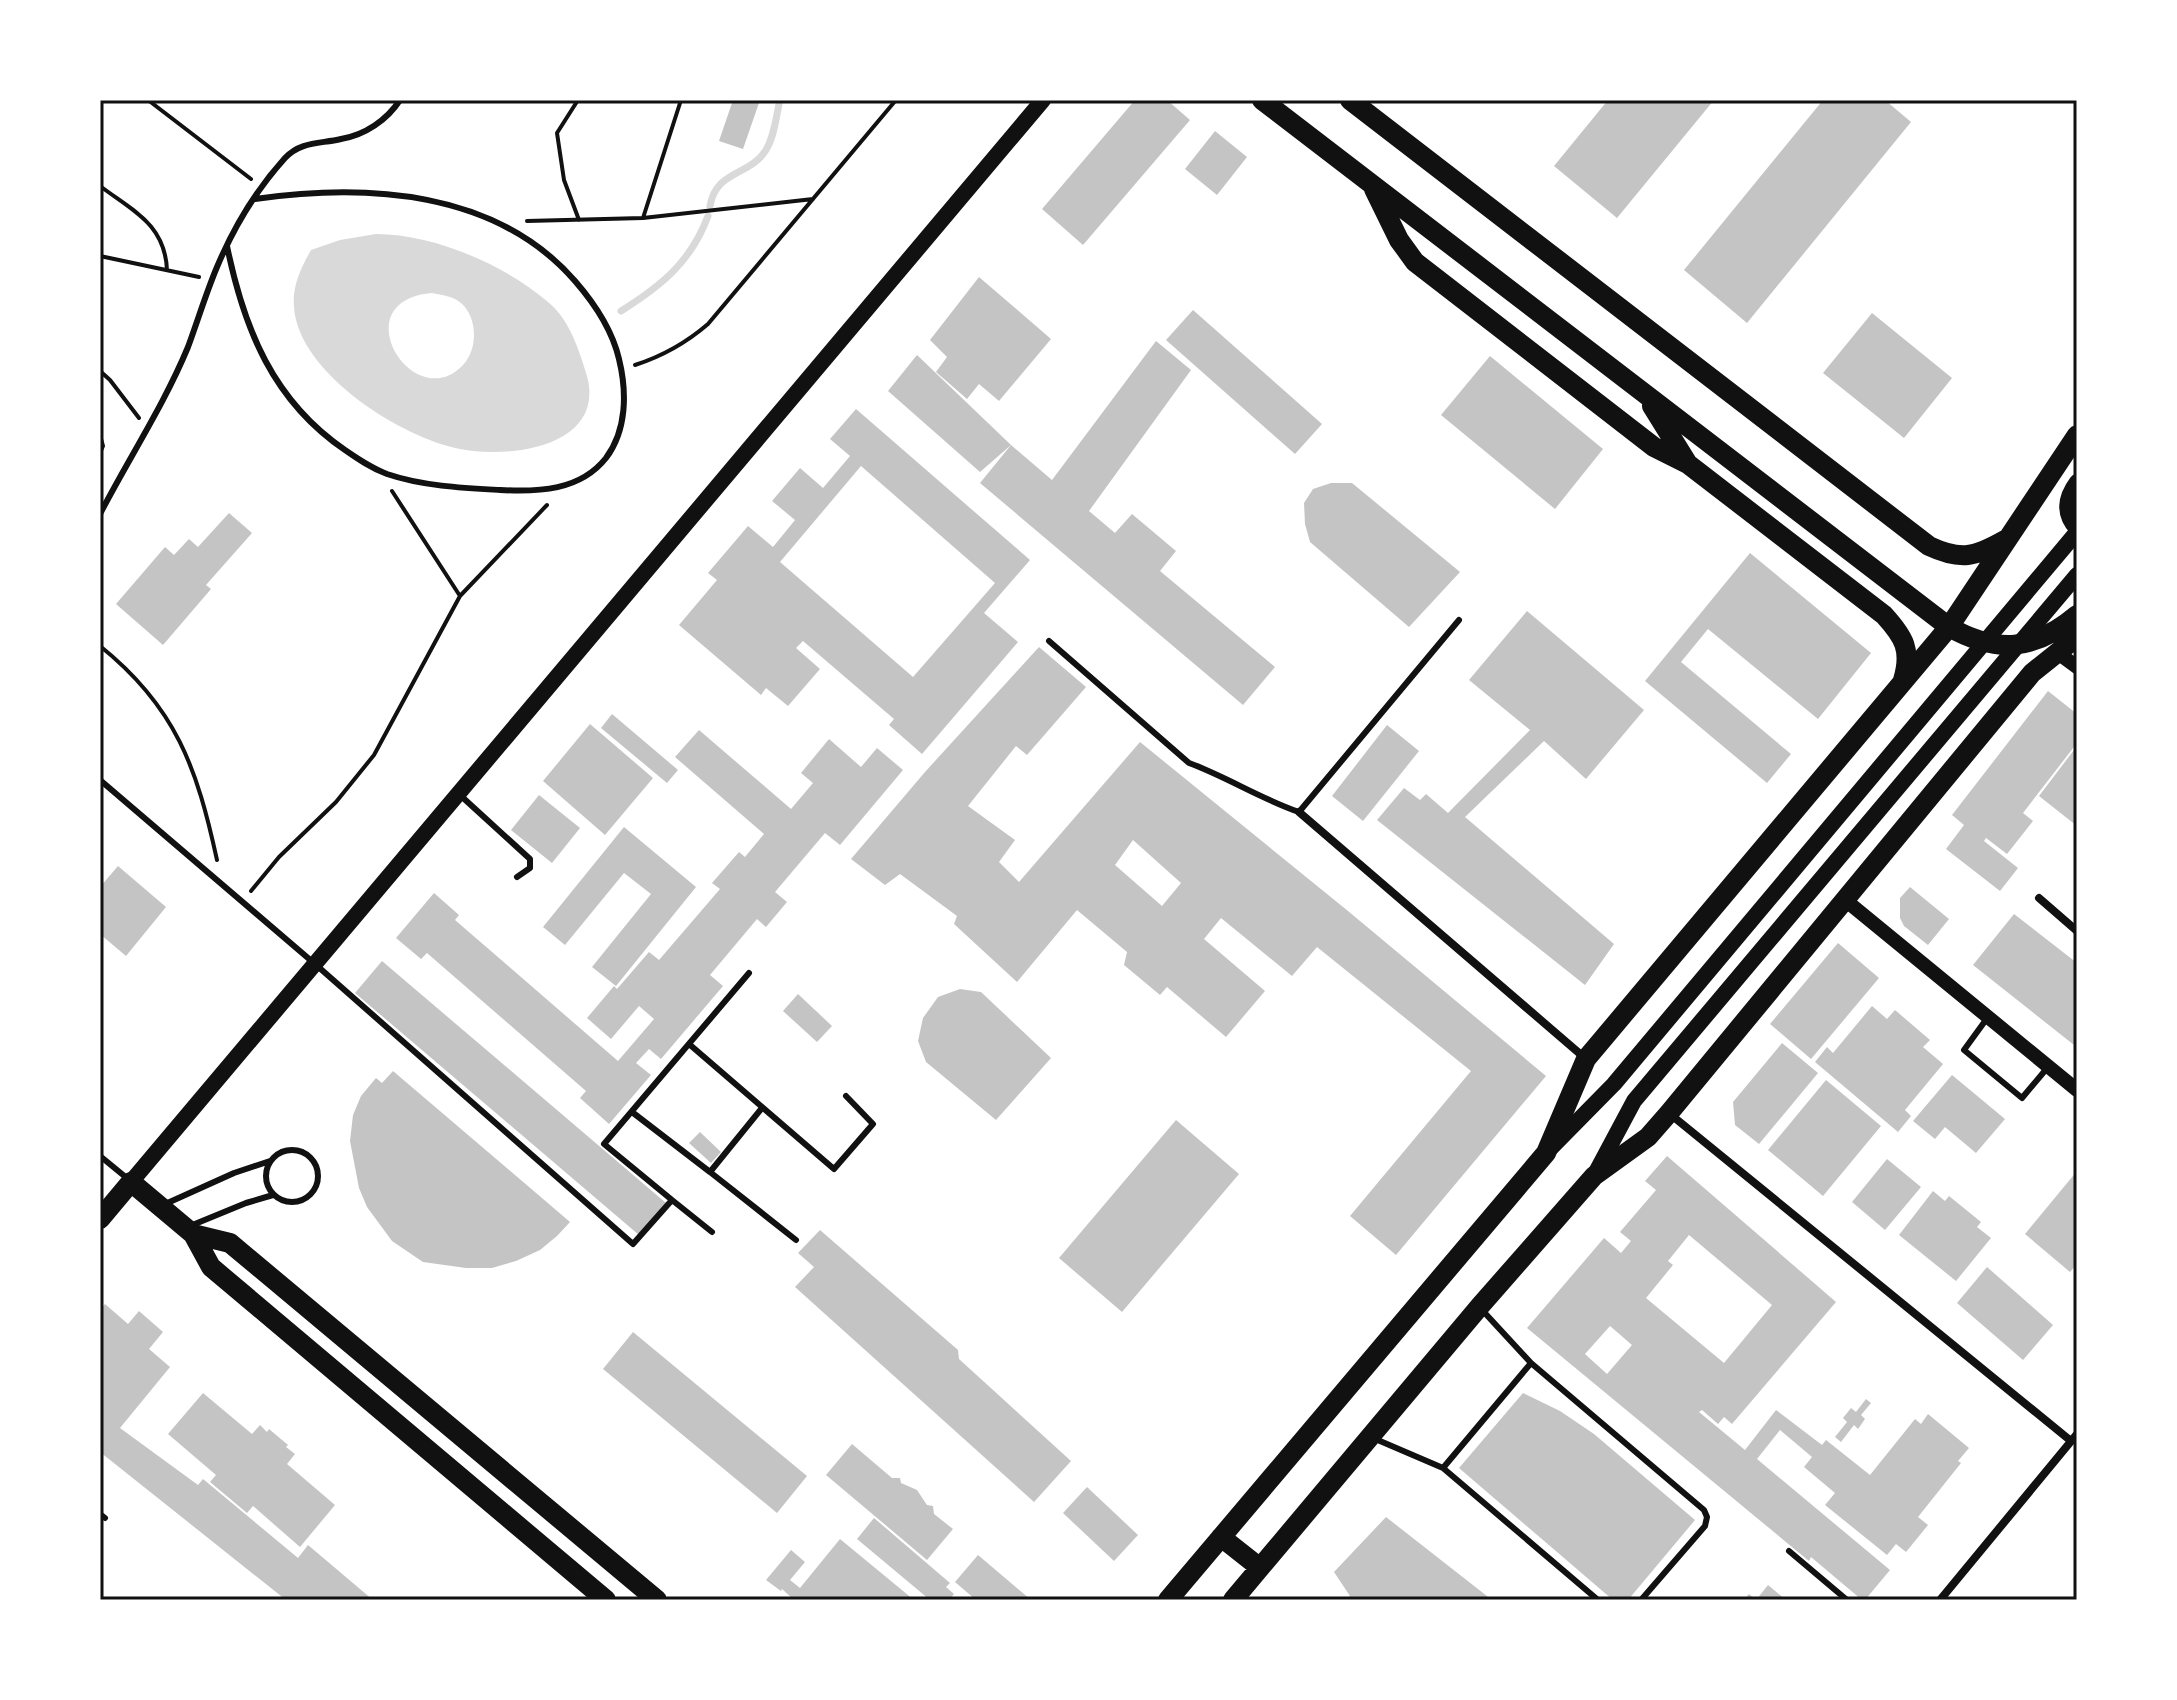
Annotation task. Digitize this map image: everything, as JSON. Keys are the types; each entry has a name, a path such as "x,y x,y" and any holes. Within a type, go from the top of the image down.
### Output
{"main road":[{"path":"100,1219 1043,100"},
{"path":"1262,100 1949,627 1969,638 2005,646 2043,638 2077,615"},
{"path":"1350,100 1929,546 1948,555 1967,556 1987,550 2008,538"},
{"path":"1373,186 1399,240 1415,262 1654,447 1688,464 1884,615 1907,647 1907,666 1902,683"},
{"path":"1643,393 1688,464"},
{"path":"1546,1153 1586,1059 1949,627 2077,435"},
{"path":"1168,1600 1546,1153 1614,1084 2077,531 2070,521 2067,507 2070,493 2077,482"},
{"path":"1594,1176 1634,1101 2077,575"},
{"path":"1233,1600 1480,1306 1594,1176 1648,1137 1669,1113 2032,673 2077,637"},
{"path":"131,1182 190,1230 211,1267 606,1600"},
{"path":"190,1230 230,1243 657,1600"},
{"path":"547,1551 568,1526"},
{"path":"1221,1537 1259,1567"}],"street":[{"path":"2058,653 2077,667"},
{"path":"1299,812 1586,1059"},
{"path":"2039,898 2077,931"},
{"path":"1844,899 2077,1090"},
{"path":"1669,1113 2074,1437 1940,1600"}],"lane":[{"path":"100,514 148,429 188,347 227,246 255,199 287,156 297,149 308,143 357,135 384,119 400,100"},
{"path":"227,246 245,316 262,356 284,393 335,443 379,471 437,484 534,492 565,485 596,468 615,444 624,409 621,368 613,339 583,290 540,248 472,212 401,195 329,191 255,199"},
{"path":"1049,641 1189,763 1299,812 1459,620"},
{"path":"100,780 633,1244 672,1200"},
{"path":"458,793 530,859 530,868 517,877"},
{"path":"712,1232 604,1144 749,973"},
{"path":"1988,1017 1964,1050 2022,1098 2048,1066"},
{"path":"689,1044 834,1169 873,1124 846,1096"},
{"path":"710,1172 762,1108"},
{"path":"632,1112 796,1240"},
{"path":"161,1206 270,1161 285,1150 303,1152 317,1165 318,1183 314,1191 307,1198 290,1203 281,1201 268,1188 266,1179 270,1161"},
{"path":"100,1156 131,1182"},
{"path":"190,1230 246,1203 273,1195"},
{"path":"1480,1306 1531,1363 1704,1510 1707,1517 1705,1526 1641,1600"},
{"path":"1443,1468 1531,1363"},
{"path":"1370,1436 1443,1468 1598,1600"},
{"path":"1789,1551 1847,1600"}],"path":[{"path":"148,100 263,188"},
{"path":"578,100 557,133 564,180 579,220"},
{"path":"643,218 681,100"},
{"path":"621,368 672,350 708,324 896,100"},
{"path":"100,186 153,228 164,245 167,270"},
{"path":"496,222 643,218 814,199"},
{"path":"100,256 212,280"},
{"path":"100,371 148,429"},
{"path":"100,435 103,446 100,453"},
{"path":"379,471 460,596"},
{"path":"242,902 279,857 336,802 374,755 460,596 565,485"},
{"path":"100,646 132,674 170,722 189,762 204,807 223,886"}],"shaded area":[{"path":"376,234 421,239 468,254 531,288 556,309 577,346 587,376 589,400 582,419 568,433 549,443 503,452 480,452 436,442 410,431 357,399 313,355 300,332 294,307 296,284 311,250 340,240","holes":["432,293 451,297 461,303 473,325 473,342 468,358 444,377 425,377 408,367 395,352 389,333 392,315 405,301"]}],"building":[{"path":"733,100 760,100 743,149 719,141"},
{"path":"1135,100 1167,100 1190,120 1083,245 1042,209"},
{"path":"1608,100 1714,100 1617,218 1554,166"},
{"path":"1823,100 1885,100 1911,122 1747,323 1684,270"},
{"path":"1215,131 1247,157 1217,195 1185,169"},
{"path":"979,277 1051,339 999,401 979,384 967,399 936,372 947,357 930,340"},
{"path":"1193,310 1322,424 1295,454 1166,340"},
{"path":"1872,313 1952,378 1904,438 1823,373"},
{"path":"1156,341 1191,370 1089,511 1115,533 1132,514 1176,551 1160,571 1275,667 1243,705 980,483 1011,445 1052,480"},
{"path":"917,355 1011,445 980,472 888,391"},
{"path":"1490,356 1603,449 1555,509 1441,415"},
{"path":"856,409 1030,560 984,613 1018,642 922,754 889,725 894,719 803,641 796,648 820,669 788,706 766,688 761,695 679,625 717,580 708,573 748,526 773,547 795,520 772,501 800,468 823,488 850,456 830,439","holes":["861,466 995,583 913,677 780,562"]},
{"path":"1331,483 1352,483 1460,572 1409,627 1310,542 1304,503 1313,489"},
{"path":"229,513 252,533 206,585 211,589 163,645 116,604 165,547 174,555 189,539 198,547"},
{"path":"1750,553 1871,653 1818,719 1708,629 1681,662 1791,754 1767,783 1645,681"},
{"path":"1527,611 1644,710 1586,779 1544,741 1465,817 1614,944 1585,985 1377,820 1404,788 1420,800 1426,794 1448,813 1530,730 1469,680"},
{"path":"1039,647 1086,687 1027,755 1016,746 968,806 1015,840 999,862 1019,882 1140,742 1546,1076 1396,1255 1350,1216 1471,1071 1317,947 1292,976 1221,918 1204,939 1265,991 1226,1037 1167,987 1160,995 1124,965 1127,952 1077,910 1017,982 954,924 957,916 900,874 885,885 851,859","holes":["1133,840 1181,883 1162,906 1115,865"]},
{"path":"2048,691 2077,714 2077,743 2023,813 2033,821 2007,854 1986,838 1984,841 2018,868 2000,891 1946,849 1964,825 1952,815"},
{"path":"612,714 678,770 667,783 601,728"},
{"path":"590,724 653,778 605,835 543,781"},
{"path":"1387,725 1419,751 1363,821 1332,796"},
{"path":"699,730 791,809 813,783 801,773 829,739 861,767 877,748 903,770 840,845 825,833 775,892 787,902 766,927 757,919 710,975 723,986 661,1059 649,1049 636,1063 651,1075 609,1124 580,1098 586,1091 427,953 421,959 396,938 434,893 459,915 455,920 618,1061 654,1019 639,1006 611,1039 587,1018 649,952 659,960 720,889 712,883 739,852 745,857 764,834 675,757"},
{"path":"2077,746 2077,826 2039,796"},
{"path":"539,795 580,828 552,863 511,830"},
{"path":"624,827 696,887 616,986 592,967 651,894 624,873 565,945 543,927"},
{"path":"118,866 166,907 126,956 100,934 100,887"},
{"path":"1910,887 1949,919 1928,945 1904,926 1900,918 1900,898"},
{"path":"2014,914 2077,963 2077,1041 2074,1045 1973,965"},
{"path":"1838,943 1879,978 1811,1059 1770,1024"},
{"path":"382,961 666,1203 639,1235 355,993"},
{"path":"960,989 981,992 1051,1058 996,1120 926,1062 918,1041 923,1018 938,997"},
{"path":"798,994 832,1026 817,1042 783,1011"},
{"path":"1872,1006 1887,1019 1895,1010 1930,1040 1923,1047 1943,1064 1905,1110 1911,1116 1898,1132 1815,1062 1827,1047 1833,1053"},
{"path":"1782,1043 1818,1073 1759,1144 1735,1125 1733,1102"},
{"path":"393,1071 570,1222 540,1250 492,1268 423,1262 392,1241 367,1207 359,1188 350,1141 353,1115 361,1096 376,1078 382,1083"},
{"path":"1952,1075 2005,1119 1976,1153 1945,1127 1935,1139 1913,1121"},
{"path":"1826,1080 1881,1126 1823,1196 1768,1150"},
{"path":"1176,1120 1239,1174 1122,1312 1059,1258"},
{"path":"700,1132 721,1152 711,1163 689,1143"},
{"path":"1667,1156 1836,1302 1732,1424 1724,1417 1718,1424 1702,1410 1699,1412 1745,1450 1776,1410 1822,1445 1826,1440 1870,1475 1915,1419 1921,1424 1928,1414 1969,1448 1958,1461 1961,1463 1918,1517 1928,1525 1906,1552 1896,1544 1887,1555 1825,1505 1835,1493 1804,1467 1812,1457 1780,1430 1757,1459 1890,1570 1865,1600 1811,1557 1809,1561 1527,1328 1604,1238 1621,1253 1631,1241 1620,1232 1656,1190 1645,1181","holes":["1689,1235 1772,1305 1724,1363 1646,1298 1673,1265 1668,1261","1610,1326 1632,1345 1607,1374 1585,1354"]},
{"path":"1887,1159 1921,1187 1885,1230 1852,1202"},
{"path":"2077,1171 2077,1264 2070,1272 2025,1234"},
{"path":"1933,1191 1945,1201 1949,1196 1981,1222 1977,1227 1991,1238 1956,1281 1899,1235"},
{"path":"820,1230 958,1350 959,1359 1071,1461 1034,1502 795,1287 814,1267 798,1253"},
{"path":"1987,1267 2053,1325 2023,1360 1957,1303"},
{"path":"105,1304 128,1324 139,1311 163,1332 149,1349 170,1367 120,1428 198,1485 203,1479 298,1558 308,1545 373,1600 286,1600 100,1452 100,1310"},
{"path":"633,1332 807,1476 777,1513 603,1369"},
{"path":"203,1393 252,1434 260,1425 288,1445 286,1447 295,1454 287,1464 335,1505 300,1547 253,1506 247,1513 210,1482 216,1475 168,1434"},
{"path":"1523,1393 1560,1411 1594,1434 1695,1520 1628,1600 1613,1600 1459,1468"},
{"path":"1866,1399 1871,1403 1861,1415 1865,1419 1858,1429 1854,1425 1841,1442 1835,1437 1847,1422 1843,1418 1851,1408 1856,1412"},
{"path":"852,1444 892,1478 900,1478 901,1483 917,1490 927,1505 933,1506 934,1514 953,1529 927,1560 826,1475"},
{"path":"1087,1487 1138,1535 1114,1561 1063,1513"},
{"path":"1386,1517 1492,1600 1343,1600 1350,1596 1334,1572"},
{"path":"874,1518 950,1583 946,1587 954,1594 949,1600 930,1600 857,1539"},
{"path":"840,1539 914,1600 790,1600 792,1598 782,1589 766,1580 791,1550 805,1562 790,1580 800,1588"},
{"path":"978,1555 1031,1600 976,1600 955,1582"},
{"path":"1768,1585 1786,1600 1756,1600"}],"waterway":[{"path":"710,206 719,186 751,165 766,150 780,100"},
{"path":"621,311 662,282 684,260 708,216"}]}
